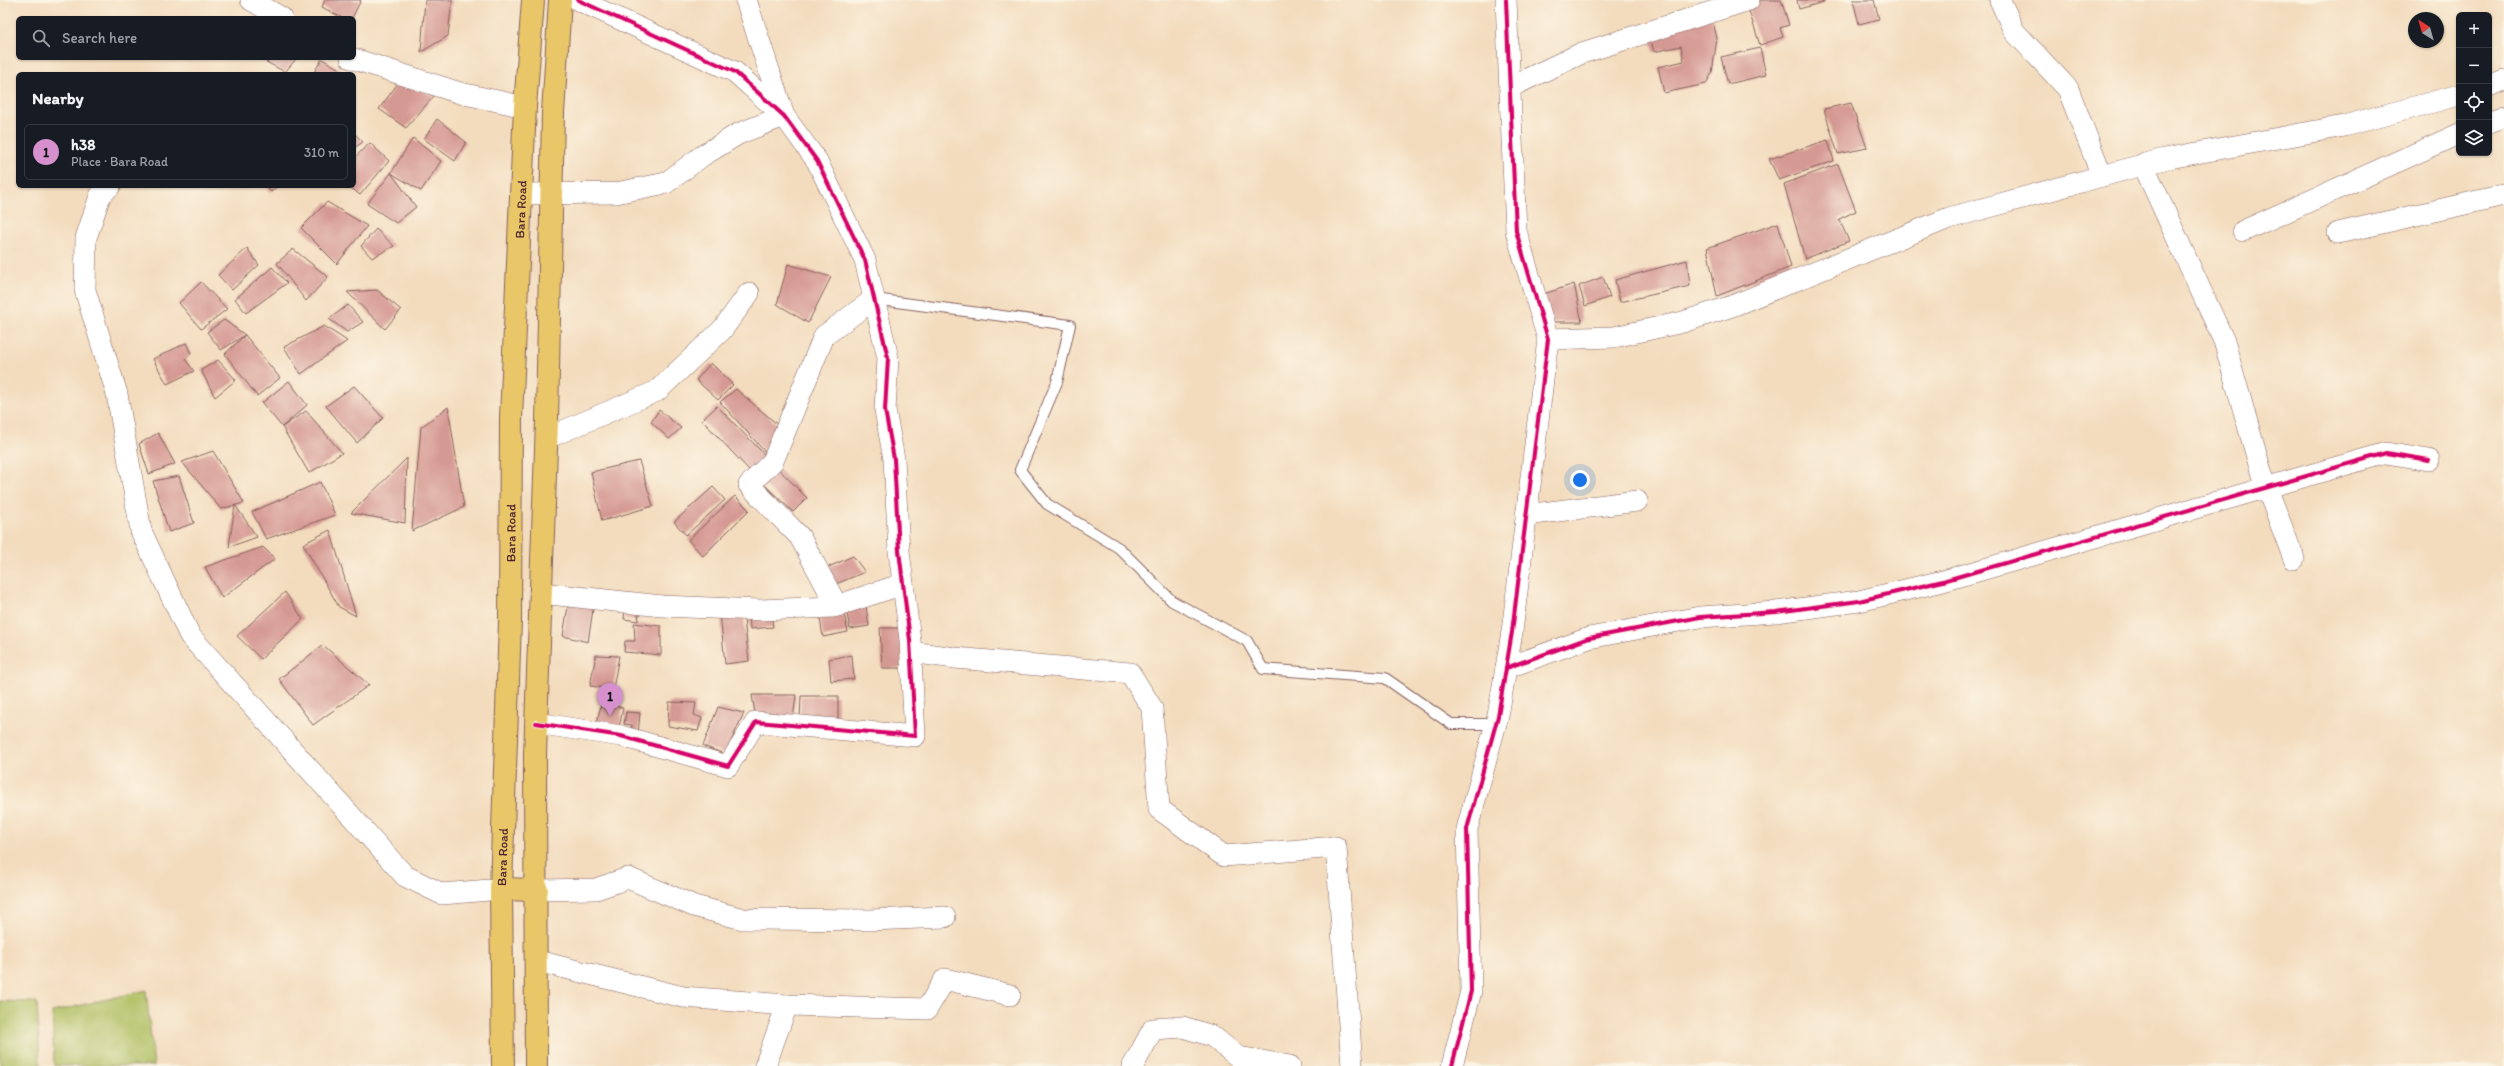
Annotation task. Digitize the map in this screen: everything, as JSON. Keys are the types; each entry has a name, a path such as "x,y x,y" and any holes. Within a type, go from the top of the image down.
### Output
{"main road":[{"name":"Bara Road","path":"503,1066 501,888 510,621 511,418 525,107 533,0"},
{"path":"536,1066 536,723 547,438 553,113 560,0"},
{"path":"517,273 550,274"},
{"path":"501,888 537,890"}],"street":[{"path":"251,0 279,16"},
{"path":"536,723 621,736 728,766 756,722 915,736 911,652 899,551 894,459 885,410 888,358 865,260 817,161 784,116 735,72 578,0"},
{"path":"746,0 784,116"},
{"path":"1452,1066 1471,991 1467,829 1495,724 1506,668 1548,340 1516,231 1506,0"},
{"path":"1510,88 1582,53 1749,0"},
{"path":"2000,0 2014,31 2068,89 2102,176"},
{"path":"356,60 460,94 525,107"},
{"path":"2492,85 2504,80"},
{"path":"1548,340 1614,337 1683,322 1732,306 1949,218 2143,164 2344,126 2456,96"},
{"path":"521,194 551,195 616,193 666,183 702,156 738,134 784,116"},
{"path":"2492,121 2504,116"},
{"path":"2243,231 2456,135"},
{"path":"2143,164 2224,341 2266,487 2294,559"},
{"path":"108,188 100,196 86,238 85,290 117,394 141,532 190,636 405,876 442,894 501,888"},
{"path":"2338,233 2504,194"},
{"path":"547,438 657,391 722,330 749,293"},
{"path":"837,606 800,537 749,485 773,461 824,336 874,298"},
{"path":"1506,668 1589,638 1700,617 1776,612 1859,601 1935,583 2266,487 2386,454 2429,460"},
{"path":"1526,515 1637,501"},
{"path":"540,593 662,606 760,610 837,606 903,584"},
{"path":"911,652 955,658 1130,673 1152,708 1159,809 1224,856 1336,847 1352,1066"},
{"path":"537,890 596,889 628,878 694,906 743,919 870,920 945,917"},
{"path":"537,960 683,997 787,1005 927,1009 945,979 1010,994"},
{"path":"765,1066 787,1005"},
{"path":"1133,1066 1153,1029 1183,1027 1212,1036 1238,1057 1290,1066"}],"lane":[{"path":"874,298 1070,325 1057,382 1020,470 1047,504 1119,548 1172,601 1247,641 1263,669 1385,678 1451,724 1495,724"}],"green space":[{"path":"146,990 154,1066 54,1066 52,1012"},
{"path":"0,1001 37,1002 40,1066 0,1066"}],"building":[{"path":"325,0 361,0 353,16 338,16 322,7"},
{"path":"425,0 452,0 448,36 421,52"},
{"path":"1763,0 1781,0 1789,25 1780,28 1783,37 1760,45 1747,5"},
{"path":"1797,0 1824,0 1824,2 1799,9"},
{"path":"1853,0 1874,0 1879,19 1859,24"},
{"path":"1712,18 1717,38 1712,73 1706,84 1664,93 1658,67 1684,61 1681,46 1654,52 1649,32"},
{"path":"1760,48 1766,75 1728,84 1721,57"},
{"path":"263,60 295,60 285,72"},
{"path":"321,60 324,60 345,72 314,72"},
{"path":"399,82 434,96 406,128 379,109"},
{"path":"1851,103 1867,148 1838,154 1824,109"},
{"path":"437,119 466,142 455,161 424,139"},
{"path":"356,135 363,142 356,147"},
{"path":"413,138 441,161 421,191 391,173"},
{"path":"1828,140 1834,161 1779,180 1769,159"},
{"path":"370,143 389,161 360,195 351,188 356,188 356,156"},
{"path":"1838,164 1856,211 1839,219 1849,241 1805,259 1784,184"},
{"path":"391,173 416,207 396,223 367,204"},
{"path":"267,188 276,188 271,192"},
{"path":"327,202 367,226 337,264 301,228"},
{"path":"1778,223 1791,267 1717,296 1707,248"},
{"path":"376,229 394,246 372,258 361,246"},
{"path":"247,248 259,265 232,290 218,275"},
{"path":"293,249 328,277 306,301 277,263"},
{"path":"1687,260 1690,286 1620,302 1615,280"},
{"path":"788,264 831,277 808,323 777,304"},
{"path":"272,267 287,283 246,313 235,299"},
{"path":"1603,277 1610,297 1585,306 1579,286"},
{"path":"201,282 227,309 201,329 179,303"},
{"path":"1574,284 1582,322 1547,322 1541,295"},
{"path":"377,290 401,310 385,329 347,292"},
{"path":"348,305 363,322 347,332 329,319"},
{"path":"224,320 245,335 221,350 207,332"},
{"path":"324,326 347,341 301,374 284,347"},
{"path":"245,335 280,378 257,396 225,354"},
{"path":"186,343 191,354 185,359 194,371 167,384 153,359"},
{"path":"218,360 236,380 215,397 201,370"},
{"path":"711,363 733,385 718,400 696,380"},
{"path":"289,381 307,405 282,427 262,403"},
{"path":"354,386 383,418 357,443 326,406"},
{"path":"736,389 778,425 767,454 720,402"},
{"path":"717,406 807,498 793,512 766,486 755,497 739,481 754,466 749,470 702,420"},
{"path":"448,407 464,507 412,531 421,427"},
{"path":"659,410 681,428 669,439 651,422"},
{"path":"306,411 342,453 309,473 282,427"},
{"path":"158,433 175,464 149,474 139,444"},
{"path":"213,451 244,503 221,509 182,462"},
{"path":"407,458 405,523 351,513"},
{"path":"639,461 653,506 602,521 591,472"},
{"path":"179,476 194,523 169,532 153,481"},
{"path":"320,482 335,515 266,539 252,512"},
{"path":"713,487 725,500 686,535 674,522"},
{"path":"735,496 749,510 703,556 688,540"},
{"path":"235,505 257,537 229,547"},
{"path":"330,530 356,616 339,607 303,544"},
{"path":"263,547 275,559 222,598 205,567"},
{"path":"853,556 865,572 831,586 824,569"},
{"path":"285,592 303,619 261,659 237,636"},
{"path":"569,600 594,603 588,642 563,636"},
{"path":"625,605 640,606 638,621 624,619"},
{"path":"866,606 869,626 850,629 846,609"},
{"path":"843,608 848,632 823,637 819,612"},
{"path":"743,611 749,661 725,664 720,613"},
{"path":"749,612 771,612 773,627 750,629"},
{"path":"634,623 661,626 661,655 624,652 625,641 635,641"},
{"path":"880,628 903,628 906,668 882,668"},
{"path":"323,645 369,685 313,725 279,679"},
{"path":"596,655 619,656 613,689 590,686"},
{"path":"852,655 854,679 831,681 829,659"},
{"path":"752,695 796,695 793,720 756,719"},
{"path":"801,696 838,696 838,721 800,718"},
{"path":"602,702 623,708 619,728 596,724"},
{"path":"669,702 696,703 694,715 702,718 698,731 668,726"},
{"path":"718,707 744,713 725,754 703,746"},
{"path":"626,712 640,713 638,735 631,735 632,725 624,724"}],"cycle path":[{"path":"536,723 621,736 728,766 756,722 915,736 910,640 899,551 894,459 885,410 888,358 865,260 817,161 784,116 735,72 578,0"},
{"path":"1452,1066 1471,991 1467,829 1498,716 1512,632 1548,339 1516,231 1506,0"},
{"path":"1506,668 1589,638 1700,617 1776,612 1859,601 1943,581 2386,453 2429,460"}],"place":[{"name":"h38","path":"610,716"}]}
